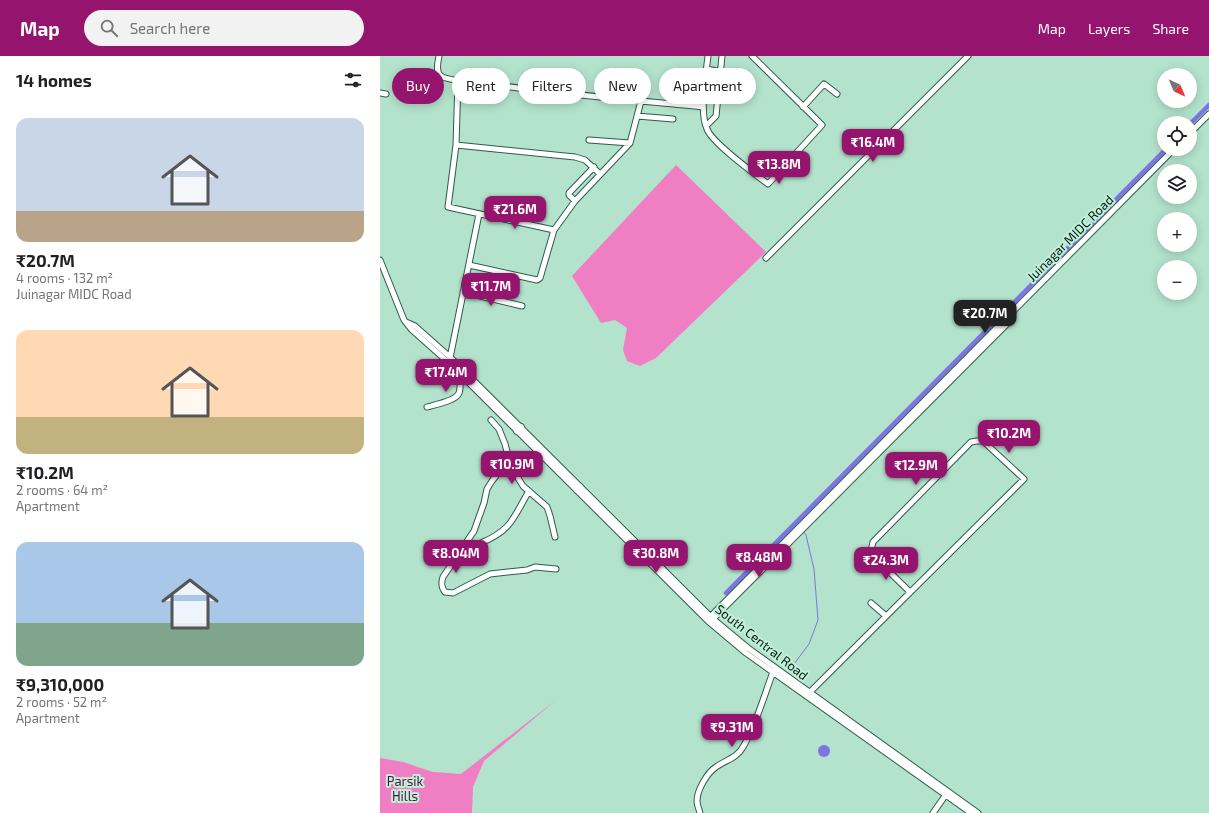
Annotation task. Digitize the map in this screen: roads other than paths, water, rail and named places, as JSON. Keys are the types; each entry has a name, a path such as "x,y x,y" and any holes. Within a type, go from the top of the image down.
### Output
{"street":[{"path":"439,56 437,71 442,77 452,79"},
{"path":"707,68 708,56"},
{"path":"721,68 722,56"},
{"path":"703,104 707,131 719,144 768,184 822,125 752,56"},
{"path":"766,258 968,56"},
{"path":"803,107 824,84 837,94"},
{"path":"510,87 594,97"},
{"path":"651,102 703,107"},
{"path":"457,104 456,144 448,207 554,230"},
{"path":"469,265 537,280 540,278 554,230 575,201 630,143 640,104"},
{"path":"706,126 716,116 717,104"},
{"path":"1197,126 1209,114"},
{"path":"637,116 673,118"},
{"path":"589,140 630,143"},
{"path":"456,144 575,156 585,160 600,174"},
{"name":"Juinagar MIDC Road","path":"710,619 1167,156"},
{"path":"575,201 569,193 594,167"},
{"path":"449,363 479,214"},
{"path":"380,260 404,320"},
{"path":"463,292 522,306"},
{"name":"South Central Road","path":"404,320 415,326 450,357 578,489 710,619 746,652 774,670 947,793 978,813"},
{"name":"South Central Road","path":"404,320 412,330 519,429"},
{"name":"Juinagar MIDC Road","path":"971,356 1008,323"},
{"path":"427,407 452,400 459,394 460,374"},
{"path":"491,420 499,428 509,459 523,486 547,507 555,537"},
{"path":"808,694 1024,479 982,441 971,442 873,542 870,555 871,554 910,592"},
{"path":"509,459 487,489 484,503 474,531 443,577 441,583 442,589 445,592 454,593 490,574 527,570 535,567 556,570"},
{"path":"481,543 501,533 512,522 529,491"},
{"path":"871,603 886,616"},
{"path":"700,813 697,803 698,792 716,767 738,754 743,748 774,670"},
{"path":"933,813 947,793"},
{"name":"South Central Road","path":"947,793 971,813"}],"waterway":[{"path":"1197,117 1209,105"},
{"path":"726,593 1159,156"},
{"path":"797,521 799,525"},
{"path":"794,664 809,644 818,620 814,569 806,535 803,531"}],"park label":[{"name":"Parsik Hills","path":"405,788"}]}
